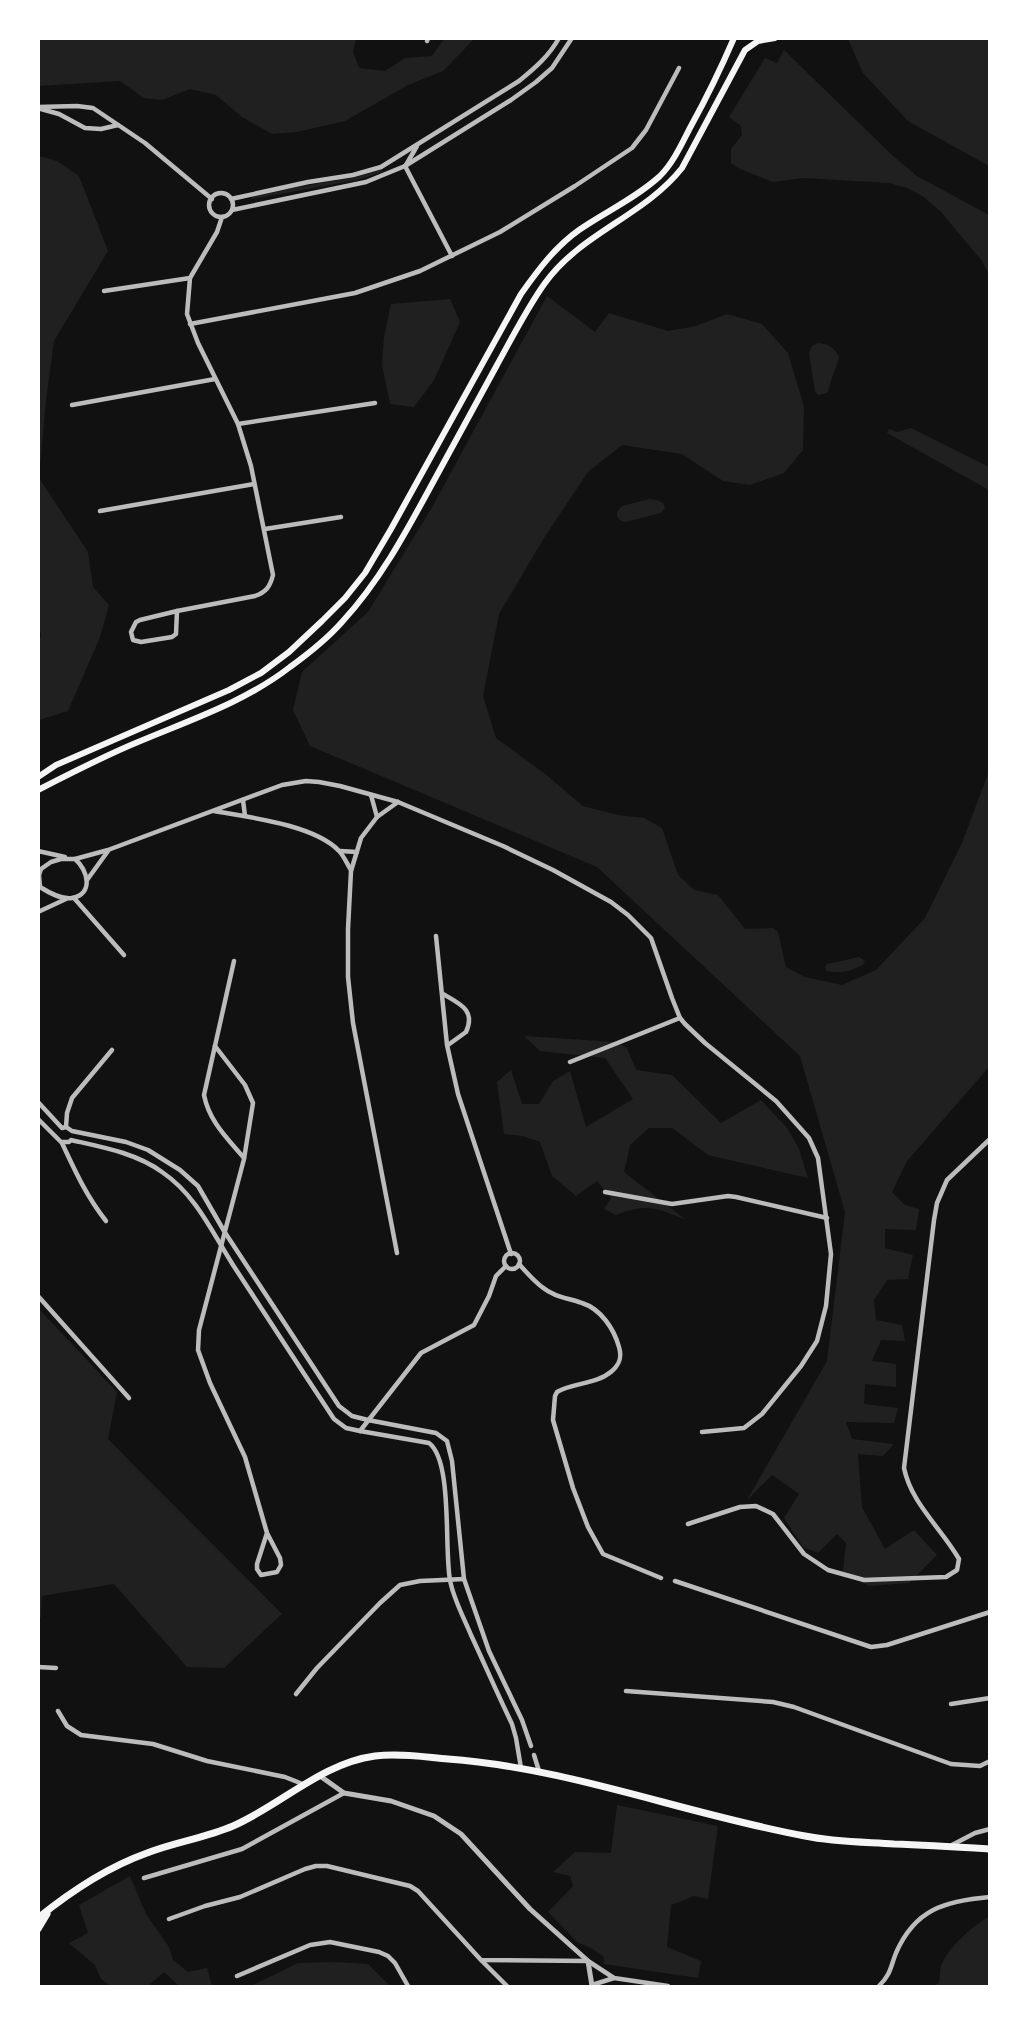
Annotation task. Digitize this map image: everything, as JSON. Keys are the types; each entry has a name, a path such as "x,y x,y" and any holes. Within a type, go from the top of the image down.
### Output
{"main road":[{"path":"38,777 56,765 229,690 261,673 304,639 345,598 365,573 391,529 521,294 556,250 577,231 633,196 659,177 670,165 734,38"},
{"path":"38,790 92,763 229,704 288,669 340,624 364,596 402,538 516,332 558,266 572,252 671,182 682,168 745,50 754,40 775,38"},
{"path":"38,1918 97,1878 147,1852 198,1839 234,1825 346,1763 374,1756 437,1758 521,1768 804,1836 839,1841 989,1849"},
{"path":"38,1929 50,1908"}],"street":[{"path":"212,199 221,194 231,199 353,175 381,166 519,81 539,65 559,38"},
{"path":"212,199 211,209 215,215 222,217 232,210 366,182 405,166 536,82 552,68 572,38"},
{"path":"190,324 355,293 393,281 500,232 632,148 646,130 679,68"},
{"path":"38,108 93,108 145,142 212,199"},
{"path":"38,108 85,128 101,129 119,124"},
{"path":"72,121 73,108"},
{"path":"101,129 105,117"},
{"path":"405,166 418,144"},
{"path":"381,166 405,166"},
{"path":"405,166 452,256"},
{"path":"231,199 232,210"},
{"path":"177,611 177,629 172,637 141,642 133,640 131,632 140,620 177,611 255,597 265,592 273,575 265,529 239,424 190,324 187,303 190,278 217,232 222,217"},
{"path":"104,291 190,278"},
{"path":"72,405 216,379"},
{"path":"239,424 375,403"},
{"path":"100,511 254,484"},
{"path":"265,529 341,517"},
{"path":"124,955 71,898 39,889 39,871 51,862 108,850 282,785 306,781 340,786 398,802 553,870 628,915 652,938 680,1017 705,1043 776,1101 809,1138 818,1158 827,1218 831,1254 830,1275 817,1341 802,1366 762,1415 744,1428 702,1432"},
{"path":"370,794 377,817"},
{"path":"243,800 246,816"},
{"path":"397,1253 353,1023 348,929 351,871 356,852 368,827 398,802"},
{"path":"214,811 246,816 319,837 339,851 351,871"},
{"path":"38,912 82,892 108,850"},
{"path":"38,851 72,859 82,865 87,880"},
{"path":"339,851 356,852"},
{"path":"436,936 447,1045 458,1094 510,1254"},
{"path":"233,961 204,1095 206,1108 212,1119 244,1159"},
{"path":"443,994 463,1005 469,1018 466,1032 447,1045"},
{"path":"570,1062 680,1017"},
{"path":"215,1046 245,1085 253,1103 244,1159 199,1330 198,1350 245,1457 267,1533 280,1558 281,1565 277,1572 261,1575 257,1564 267,1533"},
{"path":"106,1222 82,1186 57,1133 64,1127 72,1098 112,1050"},
{"path":"38,1102 64,1127 148,1150 180,1170 198,1186 224,1231 339,1406 352,1416 436,1433 447,1441 452,1461 464,1579 489,1651 522,1720 531,1746"},
{"path":"38,1119 59,1139 118,1151 161,1171 184,1189 200,1209 220,1245 334,1419 346,1428 429,1443 435,1448 440,1460 444,1491 450,1580 465,1621 512,1724 521,1768"},
{"path":"71,1140 72,1131"},
{"path":"688,1524 740,1507 756,1506 774,1514 804,1554 828,1570 864,1580 946,1577 957,1570 959,1559 916,1498 906,1481 904,1468 937,1203 947,1180 989,1139"},
{"path":"605,1192 672,1204 728,1196 827,1218"},
{"path":"510,1254 518,1256 519,1264 542,1287 558,1297 583,1303 596,1310 612,1331 621,1355 619,1364 597,1380 557,1392 553,1420 573,1488 588,1527 603,1555 661,1578"},
{"path":"506,1266 505,1259 510,1254"},
{"path":"235,1268 244,1261"},
{"path":"506,1266 513,1269 519,1264"},
{"path":"360,1431 421,1353 474,1325 496,1276 506,1266"},
{"path":"38,1296 129,1398"},
{"path":"296,1694 331,1653 400,1585 420,1581 464,1579"},
{"path":"675,1580 871,1647 887,1645 989,1612"},
{"path":"38,1667 56,1668"},
{"path":"626,1691 774,1702 951,1764 981,1766 989,1761"},
{"path":"951,1704 989,1698"},
{"path":"58,1711 67,1726 81,1735 153,1744 196,1758 285,1777 306,1785"},
{"path":"534,1755 539,1772"},
{"path":"320,1776 344,1793 391,1801 434,1816 461,1834 530,1909 589,1961 614,1978 668,1986"},
{"path":"144,1878 242,1849 344,1793"},
{"path":"948,1847 989,1829"},
{"path":"169,1919 240,1896 305,1869 327,1866 410,1886 418,1891 507,1986"},
{"path":"879,1986 889,1977 896,1953 911,1926 924,1914 939,1906 964,1899 989,1897"},
{"path":"237,1976 310,1945 330,1942 388,1956 408,1986"},
{"path":"481,1960 589,1961"},
{"path":"589,1961 592,1986 614,1978"}],"shaded area":[{"path":"39,38 356,39 353,52 359,68 385,71 405,58 432,56 444,39 474,39 443,71 408,85 345,121 297,132 272,134 242,117 216,95 190,89 162,100 144,98 120,81 39,86"},
{"path":"848,39 989,39 989,166 908,121 863,73"},
{"path":"784,50 917,176 989,215 989,275 982,261 941,212 924,197 907,188 889,183 803,178 773,182 731,163 731,149 742,135 741,126 729,117 765,58 777,63"},
{"path":"39,156 57,161 79,176 108,251 54,341 39,478 88,552 93,587 109,605 100,637 68,711 39,720 38,643 41,636 38,616"},
{"path":"381,170 383,172 357,180 252,199 251,195 356,177"},
{"path":"547,296 595,332 609,313 668,331 696,326 727,314 762,324 788,353 804,407 803,450 784,473 750,485 723,481 682,454 622,445 588,472 544,538 499,614 483,696 496,738 583,806 644,818 662,828 678,875 694,890 718,895 745,929 773,928 778,932 786,967 805,977 842,985 876,970 925,918 962,843 989,771 989,1067 907,1161 892,1192 905,1205 919,1209 916,1230 885,1229 885,1248 913,1255 908,1279 887,1280 874,1300 876,1320 902,1325 905,1341 881,1340 872,1361 896,1364 896,1387 865,1384 864,1404 898,1408 894,1423 846,1422 852,1439 894,1444 883,1456 858,1454 862,1507 885,1549 914,1530 937,1555 909,1583 869,1586 843,1571 846,1543 837,1534 818,1553 803,1547 784,1518 799,1494 772,1475 747,1500 827,1361 845,1212 800,1056 597,867 310,746 293,710 302,672 368,612 431,509"},
{"path":"450,299 460,322 434,380 414,407 390,404 382,365 384,337 391,304"},
{"path":"818,343 831,347 839,357 827,393 818,395 809,353 812,346"},
{"path":"911,428 989,467 989,490 887,433 889,429 897,432"},
{"path":"649,499 663,503 665,508 661,513 625,522 617,516 622,506"},
{"path":"859,957 865,961 863,965 850,970 832,972 825,968 827,964"},
{"path":"524,1036 615,1042 627,1048 636,1070 672,1075 721,1123 761,1100 788,1129 799,1149 808,1178 708,1155 672,1128 649,1128 630,1145 624,1172 686,1220 652,1208 616,1215 604,1209 611,1198 597,1181 576,1196 552,1176 540,1142 523,1136 504,1134 497,1082 511,1070 522,1104 539,1104 553,1081 570,1071 586,1127 633,1099 605,1058 540,1051"},
{"path":"39,1309 117,1392 108,1439 282,1614 224,1668 187,1667 114,1584 42,1596 39,1617"},
{"path":"617,1805 718,1826 708,1899 694,1896 671,1905 667,1947 701,1961 698,1978 604,1964 604,1957 577,1942 548,1912 573,1886 570,1876 553,1872 575,1852 611,1853"},
{"path":"130,1876 146,1914 169,1947 173,1960 188,1972 207,1968 212,1986 179,1986 164,1972 148,1986 111,1986 101,1979 95,1965 69,1943 88,1933 79,1905"},
{"path":"988,1917 989,1986 933,1986 939,1983 941,1966 949,1951"},
{"path":"298,1963 368,1964 390,1986 251,1986"}]}
